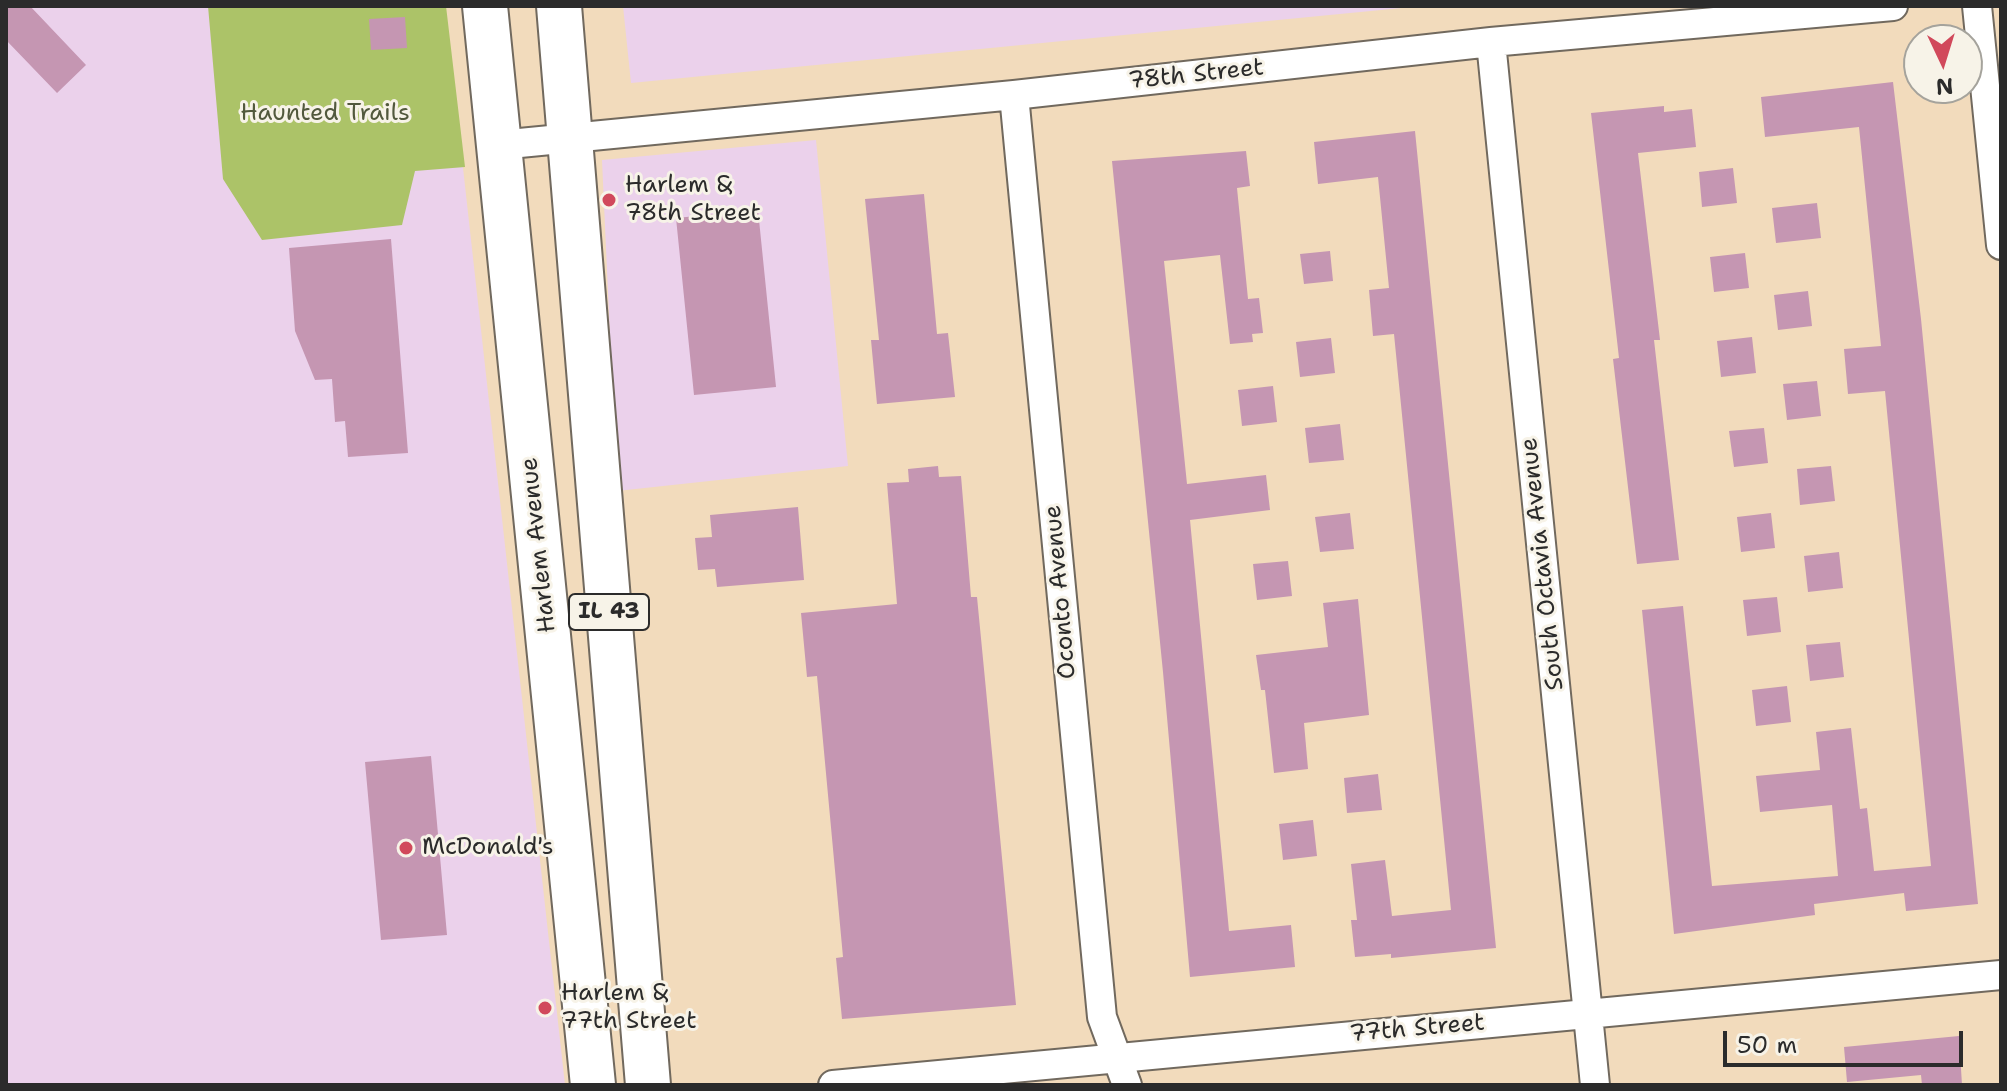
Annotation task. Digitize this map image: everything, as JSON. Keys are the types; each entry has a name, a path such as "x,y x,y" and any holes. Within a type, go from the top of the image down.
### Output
{"main road":[{"name":"Harlem Avenue","path":"485,6 593,1085"},
{"name":"IL 43","path":"559,6 648,1085"}],"street":[{"name":"78th Street","path":"499,145 1014,95 1491,42 1893,6"},
{"path":"1977,6 2001,245"},
{"name":"South Octavia Avenue","path":"1491,42 1595,1085"},
{"name":"Oconto Avenue","path":"1014,95 1102,1017 1127,1085"},
{"name":"77th Street","path":"833,1085 2001,975"}],"shaded area":[{"path":"6,6 445,6 565,1085 6,1085"},
{"path":"623,6 1422,6 631,83"},
{"path":"816,140 848,466 617,491 602,160"}],"green space":[{"name":"Haunted Trails","path":"208,6 446,6 465,167 415,171 402,225 262,240 223,179"}],"building":[{"path":"6,6 30,6 86,65 57,93 6,40"},
{"path":"405,17 407,48 371,50 369,19"},
{"path":"1893,82 1921,319 1978,904 1906,911 1904,893 1814,904 1815,915 1674,934 1642,610 1683,606 1712,886 1838,876 1832,805 1760,812 1756,776 1820,770 1816,732 1851,728 1860,809 1867,808 1874,871 1931,866 1885,391 1848,394 1844,349 1881,346 1859,127 1765,137 1761,97"},
{"path":"1664,106 1664,112 1692,109 1696,147 1638,153 1660,340 1654,340 1679,560 1637,564 1613,359 1619,358 1591,113"},
{"path":"1415,131 1496,948 1391,958 1391,954 1355,957 1351,920 1357,920 1351,864 1385,860 1392,916 1451,910 1394,334 1373,336 1369,290 1389,288 1378,177 1318,184 1314,142"},
{"path":"1246,151 1250,186 1237,188 1248,299 1259,298 1263,333 1252,334 1253,342 1230,344 1220,255 1164,261 1187,484 1266,475 1270,510 1190,520 1229,931 1291,925 1295,967 1190,977 1112,161"},
{"path":"1733,168 1737,203 1702,207 1699,172"},
{"path":"924,194 937,334 948,333 955,397 877,404 871,340 879,340 865,199"},
{"path":"1817,203 1821,238 1776,243 1772,208"},
{"path":"758,210 776,387 694,395 676,218"},
{"path":"391,239 408,453 348,457 345,421 335,422 332,379 315,380 295,331 289,248"},
{"path":"1330,251 1333,281 1304,284 1300,254"},
{"path":"1745,253 1749,288 1714,292 1710,257"},
{"path":"1808,291 1812,326 1778,330 1774,295"},
{"path":"1752,337 1756,373 1721,377 1717,341"},
{"path":"1331,338 1335,373 1300,377 1296,342"},
{"path":"1817,381 1821,416 1787,420 1783,384"},
{"path":"1273,386 1277,422 1242,426 1238,390"},
{"path":"1340,424 1344,460 1309,463 1305,428"},
{"path":"1764,428 1768,463 1734,467 1729,431"},
{"path":"938,466 939,477 961,476 971,597 977,597 1016,1005 842,1019 836,958 843,957 817,676 807,677 801,613 897,604 887,483 909,482 908,469"},
{"path":"1831,466 1835,501 1800,505 1797,469"},
{"path":"798,507 804,580 717,587 715,569 698,570 695,538 712,537 710,515"},
{"path":"1350,513 1354,549 1320,552 1315,517"},
{"path":"1771,513 1775,548 1741,552 1737,517"},
{"path":"1839,552 1843,588 1808,592 1804,556"},
{"path":"1288,561 1292,596 1257,600 1253,564"},
{"path":"1777,597 1781,632 1747,636 1743,600"},
{"path":"1358,599 1369,715 1304,723 1308,769 1274,773 1265,690 1261,690 1256,655 1328,647 1323,603"},
{"path":"1840,642 1844,677 1810,681 1806,645"},
{"path":"1787,686 1791,722 1756,726 1752,690"},
{"name":"McDonald's","path":"431,756 447,935 381,940 365,762"},
{"path":"1378,774 1382,810 1347,813 1344,778"},
{"path":"1313,820 1317,856 1283,860 1279,824"},
{"path":"1959,1036 1962,1085 1922,1085 1921,1075 1847,1082 1844,1047"}],"place":[{"name":"Harlem & 78th Street","path":"609,200"},
{"name":"McDonald's","path":"406,848"},
{"name":"Harlem & 77th Street","path":"545,1008"}]}
